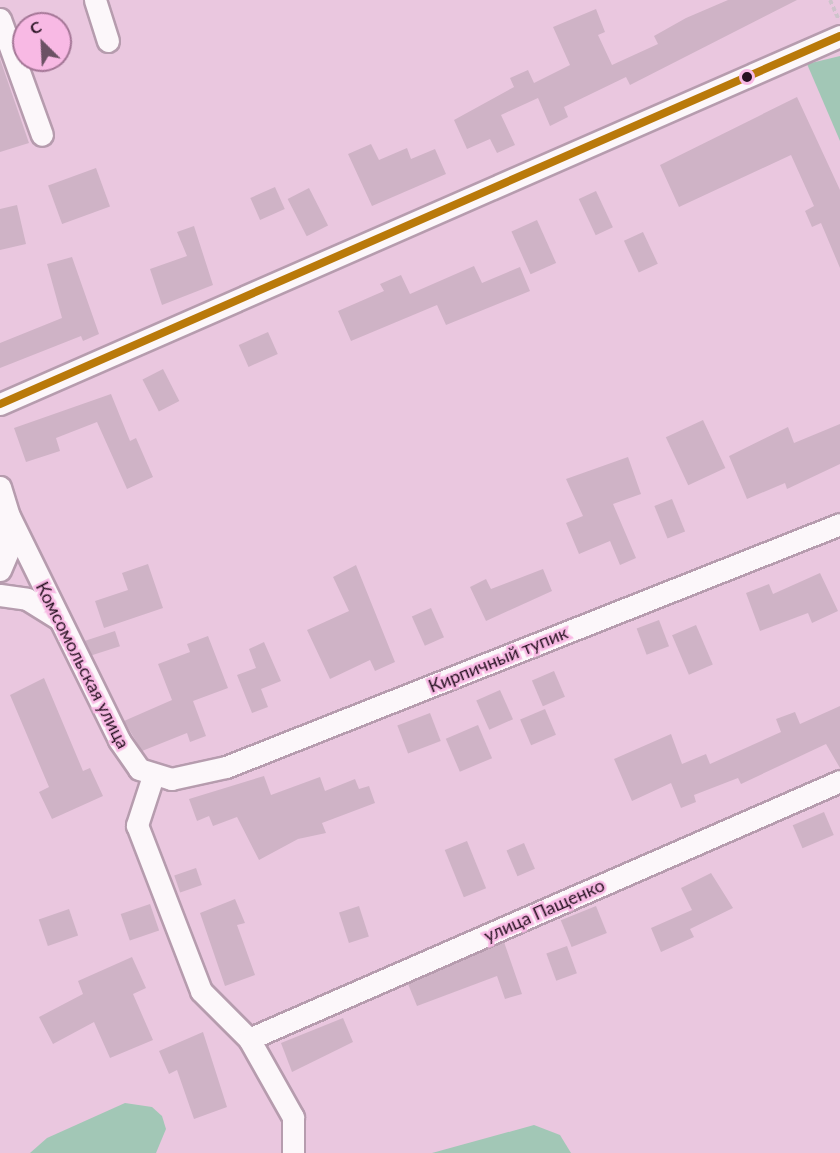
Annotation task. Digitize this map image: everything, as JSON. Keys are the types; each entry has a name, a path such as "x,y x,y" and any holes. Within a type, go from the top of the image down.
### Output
{"street":[{"path":"95,0 108,41"},
{"path":"0,20 42,135"},
{"path":"5,397 454,209 840,36"},
{"name":"Комсомольская улица","path":"0,487 9,516 119,740 139,769 153,776"},
{"path":"0,570 9,549 9,516"},
{"name":"Кирпичный тупик","path":"153,776 191,778 226,767 840,524"},
{"path":"0,595 40,604 62,623"},
{"path":"153,776 137,825 201,990 249,1038 293,1117 293,1153"},
{"name":"улица Пащенко","path":"249,1038 840,781"}],"path":[{"path":"830,0 840,21"}],"green space":[{"path":"840,56 840,141 807,64"},
{"path":"125,1103 152,1107 162,1116 166,1129 156,1153 30,1153 47,1138"},
{"path":"534,1125 560,1135 571,1153 432,1153"}],"building":[{"path":"728,0 797,0 630,85 626,77 564,107 568,117 550,126 538,98 501,115 515,145 497,153 490,139 467,149 454,120 514,87 510,78 528,70 534,83 570,65 553,27 596,9 605,32 598,35 612,65 658,44 654,36 686,18"},
{"path":"0,59 29,143 0,152"},
{"path":"797,97 840,190 840,268 821,223 812,227 805,211 814,206 791,155 679,207 660,165"},
{"path":"371,144 379,160 407,148 411,159 435,149 446,174 372,206 348,154"},
{"path":"96,168 110,207 62,224 48,185"},
{"path":"275,187 285,209 260,220 250,198"},
{"path":"309,188 328,225 307,236 288,199"},
{"path":"596,191 613,227 596,235 579,199"},
{"path":"17,205 26,244 0,250 0,209"},
{"path":"537,220 556,263 531,274 511,231"},
{"path":"194,226 213,285 162,305 150,269 187,256 177,232"},
{"path":"643,232 658,264 639,273 624,241"},
{"path":"72,257 99,334 83,341 81,336 0,368 0,343 62,318 47,264"},
{"path":"474,266 482,283 520,267 530,291 446,325 437,305 351,341 338,311 384,291 380,284 401,275 410,294"},
{"path":"268,332 278,354 249,367 239,345"},
{"path":"163,369 179,401 159,412 143,379"},
{"path":"111,394 130,441 136,438 153,477 127,489 97,422 56,438 60,451 26,462 14,428"},
{"path":"703,420 725,468 688,485 666,437"},
{"path":"840,424 840,464 787,489 785,483 747,499 729,456 788,427 794,443"},
{"path":"628,457 641,494 613,504 636,558 620,565 610,541 579,554 566,523 583,516 566,479"},
{"path":"672,499 685,531 667,539 654,506"},
{"path":"148,564 163,608 104,628 95,601 128,590 122,573"},
{"path":"356,565 395,662 375,671 370,660 330,679 307,630 349,611 333,577"},
{"path":"543,569 552,591 486,621 470,587 486,579 491,589"},
{"path":"820,573 838,611 812,623 808,613 760,631 746,593 769,584 773,594"},
{"path":"431,608 444,637 425,646 412,617"},
{"path":"659,620 669,646 647,655 637,629"},
{"path":"696,625 713,665 689,675 672,635"},
{"path":"115,631 120,646 90,656 85,641"},
{"path":"208,636 228,688 193,701 206,736 190,742 187,733 142,751 124,721 172,700 158,664 190,652 187,644"},
{"path":"264,642 281,681 261,689 268,707 252,713 237,675 256,668 249,649"},
{"path":"554,671 565,697 543,706 532,680"},
{"path":"44,678 83,771 90,768 103,796 52,819 39,792 49,787 10,695"},
{"path":"500,690 513,719 489,730 476,701"},
{"path":"840,706 840,768 826,744 741,784 738,778 694,795 696,802 681,808 671,783 632,801 614,759 671,734 682,764 706,754 710,764 781,732 776,719 795,712 800,724"},
{"path":"545,709 556,735 531,745 520,720"},
{"path":"430,713 441,741 408,754 397,726"},
{"path":"478,725 492,758 460,772 446,739"},
{"path":"264,776 271,795 320,777 325,791 355,779 359,789 369,786 375,803 322,823 326,833 298,839 259,860 237,817 213,826 209,816 197,821 189,799"},
{"path":"824,812 834,835 802,848 793,825"},
{"path":"467,841 486,888 464,897 445,850"},
{"path":"524,843 535,869 517,876 507,850"},
{"path":"196,868 202,885 180,893 174,875"},
{"path":"711,873 733,908 690,929 694,937 661,952 651,928 692,910 681,888"},
{"path":"235,899 245,923 237,925 255,975 225,986 200,913"},
{"path":"150,904 159,930 130,941 121,914"},
{"path":"359,906 369,936 349,943 339,912"},
{"path":"596,906 607,933 572,947 561,920"},
{"path":"69,909 78,935 48,946 39,919"},
{"path":"504,942 522,994 505,999 497,976 417,1006 408,984"},
{"path":"567,946 577,973 556,981 546,954"},
{"path":"132,957 146,988 133,994 153,1040 110,1058 94,1022 53,1044 39,1017 83,994 78,981"},
{"path":"343,1018 353,1042 292,1072 281,1043"},
{"path":"203,1032 227,1107 194,1119 177,1070 169,1074 159,1051"}],"transit line":[{"path":"0,404 840,36"}]}
